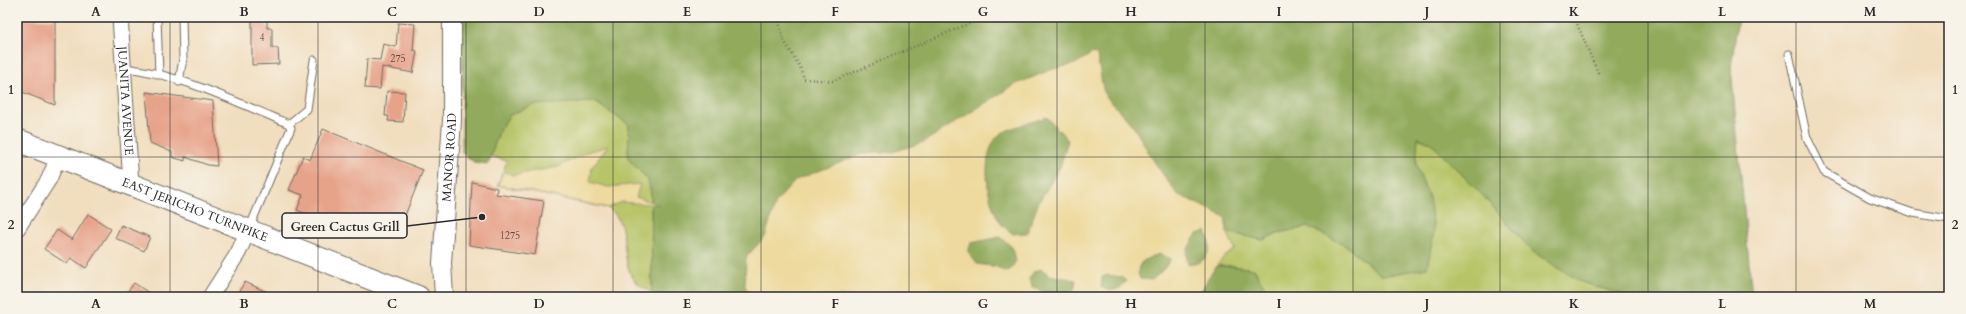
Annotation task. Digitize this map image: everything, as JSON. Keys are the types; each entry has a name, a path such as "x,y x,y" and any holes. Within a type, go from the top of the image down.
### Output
{"main road":[{"name":"EAST JERICHO TURNPIKE","path":"17,140 418,297"}],"street":[{"name":"JUANITA AVENUE","path":"120,17 131,184"},
{"name":"MANOR ROAD","path":"444,297 442,263 452,121 452,17"},
{"path":"17,228 49,180 59,156"},
{"path":"210,297 238,253 248,231"}],"lane":[{"path":"157,17 158,75"},
{"path":"179,82 183,59 182,17"},
{"path":"1789,54 1807,138 1824,172 1870,198 1913,212 1949,219"},
{"path":"289,124 307,109 314,60"},
{"path":"124,68 145,70 219,95 289,124"},
{"path":"248,231 291,128 289,124"}],"path":[{"path":"778,17 783,39 800,67 804,79 833,81 975,21 1000,17"},
{"path":"1574,17 1599,75"}],"green space":[{"path":"463,17 1738,17 1731,68 1752,297 1630,297 1581,282 1532,251 1485,198 1431,143 1418,138 1416,164 1429,198 1434,231 1427,268 1382,276 1348,247 1309,227 1277,233 1263,240 1227,232 1225,217 1177,194 1155,163 1133,126 1104,94 1097,56 1093,53 1075,64 1053,69 1014,85 925,142 893,152 862,154 776,202 765,237 746,257 745,286 751,297 666,297 652,293 651,193 648,180 628,158 629,125 595,102 533,105 510,115 500,129 488,164 474,162 462,153"},
{"path":"595,102 629,125 628,158 648,180 651,193 652,293 638,284 630,273 620,224 616,215 608,208 498,185 507,161 491,156 500,128 510,114 518,109 539,104"},
{"path":"1047,117 1068,140 1060,167 1039,202 1027,234 1013,234 1003,226 997,218 989,194 987,166 992,143 1004,132"},
{"path":"1417,138 1431,143 1485,198 1532,251 1581,282 1630,297 1270,297 1254,269 1232,266 1215,266 1226,254 1235,249 1227,232 1263,240 1277,233 1309,227 1348,247 1382,276 1429,198 1416,164"},
{"path":"1206,231 1209,249 1205,258 1196,264 1189,265 1186,252 1189,245 1197,234"},
{"path":"1000,237 1012,247 1016,261 1010,270 1005,272 997,267 977,264 968,252 971,243"},
{"path":"1160,254 1171,259 1164,269 1152,280 1140,279 1140,265 1146,259"},
{"path":"1214,266 1232,266 1254,269 1270,297 1198,297"},
{"path":"1042,269 1049,275 1076,280 1074,291 1069,295 1059,297 1049,295 1033,288 1029,279 1034,271"},
{"path":"1108,275 1121,277 1126,281 1118,289 1105,289 1101,287 1102,277"}],"sand":[{"path":"1093,53 1097,56 1104,94 1133,126 1155,163 1177,194 1225,217 1227,232 1235,249 1218,264 1209,276 1198,297 1066,297 1074,291 1076,280 1049,275 1042,269 1034,271 1029,279 1033,288 1060,297 751,297 745,286 746,257 765,237 776,202 796,180 862,154 893,152 924,142 1014,85 1053,69 1075,64","holes":["1047,117 1068,140 1060,167 1039,202 1027,233 1013,234 1003,226 997,218 989,195 987,168 992,145 998,136 1014,128","1206,231 1209,243 1208,254 1196,264 1189,265 1186,257 1188,249 1197,234","1000,237 1012,247 1016,261 1010,270 1005,272 997,267 977,264 968,252 971,243","1160,254 1171,259 1164,269 1152,280 1140,279 1138,268 1142,262 1150,257","1108,275 1121,277 1126,281 1121,287 1115,290 1108,290 1101,287 1102,277"]},
{"path":"608,146 592,167 590,182 608,187 640,184 636,197 659,205 621,202 608,208 498,185 503,171 513,175 558,167 587,152"}],"building":[{"path":"252,17 267,17 267,28 272,28 272,48 278,48 279,64 252,65"},
{"path":"17,19 55,19 55,105 17,90"},
{"path":"398,23 415,24 413,50 417,51 413,73 382,67 380,89 365,88 367,59 380,60 383,44 396,47"},
{"path":"387,91 405,92 403,122 388,121 389,116 385,116"},
{"path":"146,92 213,101 217,166 208,165 185,157 185,161 172,157 172,152 150,143"},
{"path":"323,129 423,170 398,233 350,214 344,229 297,210 303,195 289,190 303,156 310,160"},
{"path":"472,182 497,188 496,194 544,201 535,255 469,245"},
{"path":"88,214 111,229 86,268 71,258 67,264 44,249 57,230 72,240"},
{"path":"121,225 150,237 144,251 115,238"},
{"path":"245,282 278,297 235,297"},
{"path":"134,283 155,297 124,297"}],"place":[{"name":"Green Cactus Grill","path":"482,217"}]}
